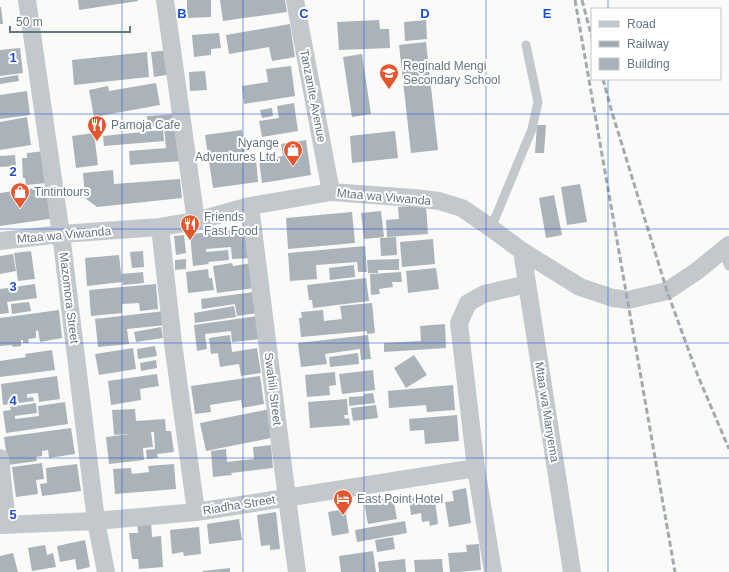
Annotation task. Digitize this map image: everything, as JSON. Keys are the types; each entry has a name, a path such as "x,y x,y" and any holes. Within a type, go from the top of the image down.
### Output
{"street":[{"name":"Mazomora Street","path":"27,0 60,234 96,521 106,572"},
{"path":"165,0 196,221"},
{"name":"Tanzanite Avenue","path":"295,0 331,192"},
{"name":"Mtaa wa Viwanda","path":"0,241 60,234 160,227 196,221 250,206 331,192 414,198 462,208 522,251 580,287 613,298 628,300 667,291 697,271 727,254"},
{"name":"Swahili Street","path":"250,206 297,572"},
{"path":"160,227 173,343 196,512"},
{"name":"Mtaa wa Manyema","path":"522,251 572,572"},
{"path":"493,572 476,468 459,323 468,303 484,294 527,284"},
{"path":"0,458 4,525"},
{"name":"Riadha Street","path":"4,525 96,521 196,512 476,468"}],"lane":[{"path":"491,228 532,129 538,102 526,45"}],"building":[{"path":"78,0 138,0 138,1 79,10"},
{"path":"187,0 211,0 211,17 187,18"},
{"path":"220,0 285,0 287,12 223,21"},
{"path":"1,7 3,24 0,24"},
{"path":"379,20 380,29 389,29 390,48 339,50 337,22"},
{"path":"426,20 427,39 405,41 404,22"},
{"path":"290,24 295,57 272,61 269,47 229,54 226,35"},
{"path":"219,33 221,48 211,49 211,55 194,57 192,35"},
{"path":"426,42 438,150 411,153 399,45"},
{"path":"20,48 23,73 0,76 0,50"},
{"path":"169,50 172,74 154,77 151,52"},
{"path":"147,52 149,77 74,85 72,60"},
{"path":"362,54 371,114 352,117 343,57"},
{"path":"291,66 295,96 244,104 242,86 268,82 266,69"},
{"path":"205,71 207,90 190,91 189,72"},
{"path":"18,75 19,81 0,84 0,78"},
{"path":"156,83 160,105 94,117 89,90 108,86 109,91"},
{"path":"27,91 30,115 0,119 0,95"},
{"path":"294,103 298,131 262,137 259,121 279,118 277,106"},
{"path":"272,108 273,116 262,118 260,110"},
{"path":"177,114 181,161 130,165 129,151 166,148 164,126 148,127 147,116"},
{"path":"27,117 31,145 0,150 0,122"},
{"path":"537,125 546,125 544,153 535,153"},
{"path":"163,130 164,141 104,146 103,136"},
{"path":"242,130 246,160 256,159 258,182 213,188 205,135"},
{"path":"395,131 398,158 352,163 350,136"},
{"path":"94,133 98,165 76,168 72,136"},
{"path":"306,140 311,175 262,183 259,160 283,156 281,144"},
{"path":"45,151 47,183 26,185 25,178 23,178 22,158 27,158 27,153"},
{"path":"15,155 16,166 0,167 0,156"},
{"path":"113,170 114,184 180,179 182,198 97,207 85,198 83,173"},
{"path":"580,184 587,222 567,225 561,187"},
{"path":"51,186 56,218 0,226 0,193 14,191 16,205 24,203 22,190"},
{"path":"554,195 562,235 546,238 539,198"},
{"path":"426,205 428,234 387,237 386,220 399,219 398,207"},
{"path":"381,211 384,237 364,239 361,213"},
{"path":"352,212 355,243 288,249 286,218"},
{"path":"251,229 253,258 232,259 231,247 206,249 206,252 228,250 229,260 208,262 209,264 193,266 190,234"},
{"path":"184,235 186,253 176,255 174,236"},
{"path":"396,237 397,255 381,256 380,238"},
{"path":"433,239 435,264 402,267 400,242"},
{"path":"365,246 367,272 358,272 357,262 316,265 317,279 290,281 288,253"},
{"path":"31,251 35,279 18,281 14,253"},
{"path":"143,251 144,267 132,268 130,252"},
{"path":"13,254 16,271 0,274 0,256"},
{"path":"119,255 122,282 87,286 85,258"},
{"path":"186,259 186,269 175,270 175,260"},
{"path":"399,259 399,270 378,270 378,273 368,273 367,260"},
{"path":"232,263 233,266 252,263 255,288 217,293 213,266"},
{"path":"354,265 355,277 330,280 329,268"},
{"path":"436,268 439,289 408,293 406,271"},
{"path":"208,269 209,278 212,278 214,290 188,293 186,272"},
{"path":"143,272 144,283 123,285 122,274"},
{"path":"401,272 402,282 392,282 393,287 379,289 380,294 371,295 370,274"},
{"path":"366,278 369,301 313,308 312,300 309,300 307,285"},
{"path":"35,284 37,298 7,302 9,313 0,314 0,289"},
{"path":"156,284 158,309 140,311 139,303 122,304 122,313 91,316 89,290"},
{"path":"254,292 257,313 237,316 235,304 202,309 201,299"},
{"path":"29,302 31,311 12,314 11,304"},
{"path":"372,303 375,333 367,334 367,331 301,337 299,318 302,318 301,312 323,310 324,321 342,319 340,306"},
{"path":"234,306 236,317 195,323 194,313"},
{"path":"59,310 62,338 40,342 38,330 36,331 36,338 28,339 29,343 23,343 23,340 21,340 21,346 0,346 0,318"},
{"path":"165,311 166,325 127,329 129,344 98,347 95,319"},
{"path":"258,316 260,339 232,342 231,331 205,334 207,349 197,351 194,325"},
{"path":"445,324 446,348 384,352 384,343 421,341 420,326"},
{"path":"161,327 163,338 136,342 134,332"},
{"path":"230,335 232,352 257,348 261,373 241,376 239,364 220,367 218,353 211,354 209,338"},
{"path":"368,335 371,359 361,360 360,349 325,354 327,364 301,367 298,343"},
{"path":"155,346 157,356 138,359 137,349"},
{"path":"133,348 136,369 99,375 95,354"},
{"path":"52,350 55,370 0,377 0,361 26,357 25,354"},
{"path":"358,353 359,364 330,367 329,357"},
{"path":"414,355 427,375 406,388 394,368"},
{"path":"156,360 157,368 141,371 140,363"},
{"path":"373,370 375,390 342,394 339,374"},
{"path":"335,372 336,385 329,386 330,395 307,397 305,375"},
{"path":"157,374 159,386 140,389 141,400 111,405 108,381"},
{"path":"57,376 60,399 39,402 38,393 27,394 27,398 33,397 34,401 3,405 1,384"},
{"path":"260,376 264,404 242,408 241,400 210,405 211,412 195,414 191,386"},
{"path":"453,385 455,410 427,412 426,405 389,408 388,391"},
{"path":"373,393 375,403 349,406 349,397 364,396 364,394"},
{"path":"347,399 348,415 344,415 345,419 349,418 350,425 310,428 308,402"},
{"path":"65,402 68,424 6,433 3,411 11,410 10,407 36,403 37,413 15,416 15,419 39,416 38,406"},
{"path":"376,405 378,418 353,421 351,408"},
{"path":"135,409 136,421 165,419 166,431 171,431 174,452 157,454 158,458 147,459 146,450 155,449 154,432 151,432 153,447 143,448 144,460 109,464 106,437 130,434 114,435 112,410"},
{"path":"270,409 276,437 206,451 200,423"},
{"path":"457,415 459,441 425,444 424,430 410,431 409,419"},
{"path":"71,428 75,454 49,458 48,450 42,451 42,456 36,457 37,461 8,465 4,437"},
{"path":"271,445 273,468 231,473 232,475 213,477 211,451 226,449 227,462 254,459 253,447"},
{"path":"42,463 44,479 36,480 38,494 16,497 12,467"},
{"path":"77,464 81,491 42,496 40,484 47,483 46,468"},
{"path":"174,464 176,489 115,494 113,469 131,468 132,474 149,472 148,466"},
{"path":"466,488 471,523 449,527 445,502 454,501 452,491"},
{"path":"434,493 438,524 430,526 429,521 422,522 421,513 411,515 409,497"},
{"path":"393,497 397,519 368,524 364,502"},
{"path":"345,509 349,533 332,536 328,512"},
{"path":"276,512 280,549 270,550 270,545 261,546 257,515"},
{"path":"239,519 242,540 209,544 207,524"},
{"path":"151,521 152,537 161,536 163,567 139,569 138,559 132,559 129,533 138,533 137,522"},
{"path":"405,521 407,533 357,542 355,530"},
{"path":"199,527 201,554 184,556 183,552 172,554 170,530"},
{"path":"393,537 395,549 377,552 375,540"},
{"path":"85,540 90,567 77,570 75,559 60,562 57,546"},
{"path":"479,544 481,570 450,572 448,553 467,552 466,545"},
{"path":"45,545 47,555 53,553 56,567 32,571 28,548"},
{"path":"373,551 376,572 341,572 339,556"},
{"path":"13,553 18,572 0,572 0,556"},
{"path":"405,559 406,572 379,572 378,562"},
{"path":"442,559 443,572 415,572 414,560"},
{"path":"230,568 230,572 203,572 203,571"}],"railway":[{"path":"575,0 675,572"},
{"path":"582,0 591,34"},
{"path":"603,80 667,291 698,376 729,449"}],"place":[{"name":"Reginald Mengi Secondary School","path":"389,90"},
{"name":"Pamoja Cafe","path":"97,142"},
{"name":"Nyange Adventures Ltd.","path":"293,167"},
{"name":"Tintintours","path":"20,209"},
{"name":"Friends Fast Food","path":"190,241"},
{"name":"East Point Hotel","path":"343,516"}]}
